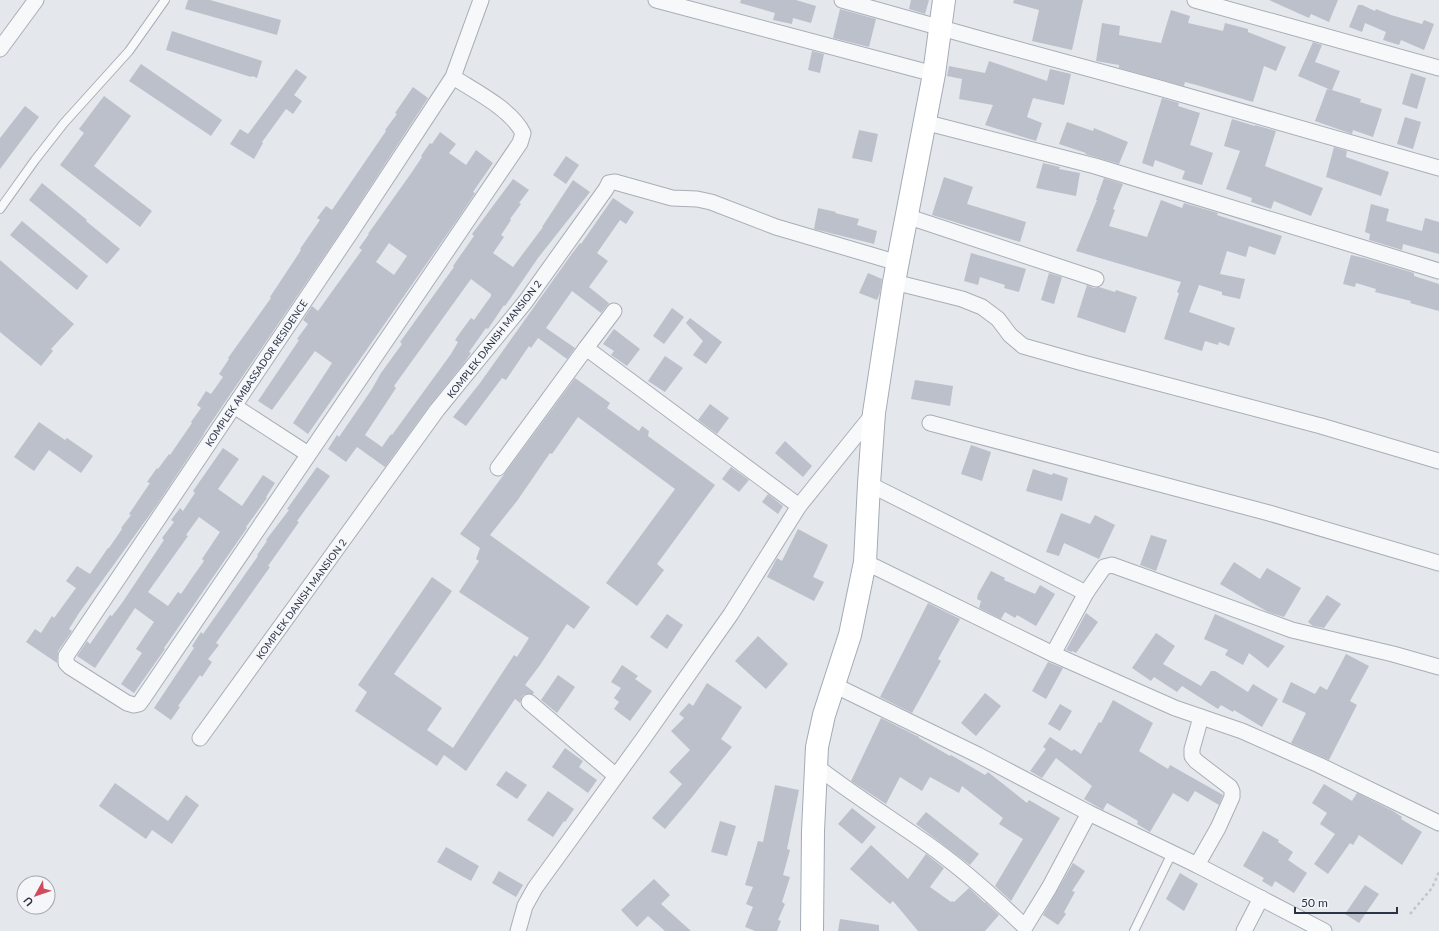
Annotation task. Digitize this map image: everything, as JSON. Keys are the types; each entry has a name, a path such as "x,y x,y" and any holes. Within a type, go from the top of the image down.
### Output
{"main road":[{"path":"812,931 813,831 816,766 820,729 850,635 865,562 874,413 896,272 934,74 944,0"}],"street":[{"path":"0,49 36,0"},
{"name":"KOMPLEK AMBASSADOR RESIDENCE","path":"308,454 140,704 134,705 127,703 66,663 66,656 454,77 481,0"},
{"path":"656,0 934,74"},
{"path":"842,0 1156,87 1439,168"},
{"path":"1195,0 1439,68"},
{"path":"234,406 308,454 520,143 523,134 519,125 510,115 454,77"},
{"path":"924,122 1095,166 1439,271"},
{"name":"KOMPLEK DANISH MANSION 2","path":"200,738 437,410 526,301 609,183 615,182 672,198 696,199 711,202 896,272"},
{"path":"906,216 1096,279"},
{"path":"896,272 982,307 998,319 1010,335 1023,346 1321,426 1439,461"},
{"path":"498,468 614,311"},
{"path":"586,348 799,506"},
{"path":"518,931 525,906 535,888 731,614 799,506 874,413"},
{"path":"930,423 1269,514 1439,563"},
{"path":"869,484 1086,593"},
{"path":"865,562 1054,654 1168,705 1242,731 1319,765 1439,823"},
{"path":"1054,654 1086,593 1104,567 1112,565 1292,630 1393,654 1439,667"},
{"path":"834,685 978,755 1089,813 1197,865 1324,931"},
{"path":"529,702 616,776"},
{"path":"1197,865 1218,828 1232,797 1230,786 1196,761 1192,756 1192,749 1201,717"},
{"path":"816,766 966,873 1027,929 1089,813"},
{"path":"1244,931 1261,898"}],"lane":[{"path":"0,208 64,123 129,51 165,0"},
{"path":"1134,931 1172,853"}],"path":[{"path":"1410,914 1432,888 1439,872"}],"building":[{"path":"188,0 210,0 281,20 277,35 185,9"},
{"path":"741,0 796,0 816,6 811,23 793,18 792,24 773,20 775,13 740,3"},
{"path":"911,0 929,0 925,14 909,9"},
{"path":"1014,0 1083,0 1072,50 1032,41 1039,10 1013,3"},
{"path":"1269,0 1338,0 1329,22 1311,14 1309,18"},
{"path":"1358,5 1362,5 1375,11 1376,9 1422,24 1424,20 1434,24 1424,50 1401,40 1399,45 1383,40 1386,32 1365,23 1362,32 1349,27"},
{"path":"840,9 876,19 869,47 833,38"},
{"path":"1171,10 1190,16 1188,23 1223,31 1225,23 1248,29 1248,32 1286,47 1276,71 1264,66 1253,102 1185,82 1184,86 1119,68 1119,65 1096,61 1102,23 1120,26 1119,35 1161,43"},
{"path":"172,31 262,61 257,78 166,50"},
{"path":"1313,42 1322,45 1315,62 1340,71 1332,90 1361,99 1360,102 1382,109 1373,137 1353,130 1352,134 1315,121 1327,89 1331,90 1298,76"},
{"path":"812,51 824,54 820,73 808,70"},
{"path":"989,61 1047,81 1050,69 1071,74 1064,105 1033,98 1027,117 1042,123 1036,141 985,125 993,105 959,99 962,79 947,76 949,66 985,73"},
{"path":"141,64 222,120 211,136 129,81"},
{"path":"296,69 307,77 294,95 302,101 293,114 286,109 262,142 263,143 254,159 230,144 240,129 248,134"},
{"path":"1411,73 1426,78 1417,109 1402,104"},
{"path":"413,87 428,98 344,227 156,506 79,613 69,629 72,631 58,651 57,663 26,642 35,629 41,633 52,616 54,618 76,588 66,581 77,566 90,574 109,548 131,515 129,514 150,483 147,482 157,468 158,469 169,454 170,455 192,423 191,422 201,408 197,405 206,391 211,394 223,377 219,374 229,359 228,358 271,298 270,297 301,250 300,249 320,220 317,218 326,206 332,210 386,131 385,130 397,114 395,113"},
{"path":"104,96 131,116 94,166 152,211 140,227 60,165 84,133 79,129"},
{"path":"1162,98 1179,103 1178,106 1200,113 1190,145 1213,153 1202,185 1182,179 1185,171 1155,160 1153,167 1142,163"},
{"path":"25,106 39,117 0,169 0,138"},
{"path":"1405,117 1421,122 1413,149 1397,144"},
{"path":"1232,119 1276,131 1265,166 1323,188 1311,216 1274,201 1271,209 1251,202 1252,198 1226,189 1240,151 1224,146"},
{"path":"1067,122 1093,131 1094,128 1128,142 1119,164 1085,154 1086,153 1059,144"},
{"path":"859,130 878,134 872,162 852,158"},
{"path":"440,132 456,144 449,153 466,165 476,150 493,163 473,192 475,193 459,217 308,434 293,423 332,363 315,351 272,410 258,401 299,340 297,339 308,324 303,320 312,306 318,311 362,250 359,248 412,172 422,157 421,156 430,143 432,144","holes":["389,243 407,256 394,275 376,262"]},
{"path":"1334,147 1347,151 1346,157 1389,172 1381,196 1326,177"},
{"path":"566,156 579,165 566,184 553,175"},
{"path":"1043,163 1060,167 1059,169 1080,173 1076,196 1036,188"},
{"path":"944,177 973,187 967,204 1026,222 1020,242 932,215"},
{"path":"1104,178 1123,184 1113,209 1115,210 1109,226 1147,237 1161,200 1182,208 1184,203 1218,213 1217,215 1282,236 1275,255 1249,246 1246,257 1227,251 1220,274 1245,279 1240,299 1222,295 1222,292 1199,285 1189,312 1235,328 1229,346 1219,342 1218,345 1205,341 1202,351 1164,339 1179,293 1177,292 1181,282 1076,251 1097,200"},
{"path":"513,179 529,190 519,203 521,204 501,235 504,237 493,253 513,267 543,227 573,180 590,192 538,258 505,306 504,305 488,329 486,328 469,352 471,353 464,363 430,405 385,467 357,447 346,462 328,449 337,435 339,437 402,344 400,342 454,267 453,266 474,236 472,234","holes":["471,279 491,294 474,320 471,318 462,330 455,340 458,342 451,354 382,447 365,435 396,388 394,386"]},
{"path":"42,183 120,249 107,264 29,200"},
{"path":"613,198 634,212 626,224 620,220 597,253 608,261 589,287 609,303 601,313 572,291 546,328 575,348 567,359 538,338 531,348 529,346 506,380 502,378 466,426 453,417 480,383"},
{"path":"1371,204 1389,209 1386,221 1422,231 1425,218 1439,222 1439,254 1403,244 1402,250 1369,240 1370,234 1365,232"},
{"path":"818,208 859,219 857,225 877,231 874,244 814,229"},
{"path":"22,221 88,276 77,290 10,235"},
{"path":"971,253 1026,269 1019,292 1004,288 1005,285 980,277 978,285 964,281"},
{"path":"1351,255 1414,273 1414,276 1439,284 1439,311 1410,303 1411,301 1375,292 1376,289 1356,283 1355,287 1343,284"},
{"path":"0,260 74,324 51,349 53,351 41,366 0,332"},
{"path":"868,273 882,279 880,293 877,300 859,293"},
{"path":"1049,273 1062,277 1054,304 1041,300"},
{"path":"1087,285 1094,288 1099,287 1115,292 1116,290 1137,297 1125,333 1077,317"},
{"path":"672,308 684,317 664,344 653,336"},
{"path":"690,318 722,342 706,364 693,355 703,341 686,323"},
{"path":"614,329 640,349 627,366 611,355 614,351 603,344"},
{"path":"665,356 683,368 665,392 648,381"},
{"path":"575,378 610,403 607,408 639,431 642,426 649,431 648,436 715,485 657,564 664,570 637,606 606,583 675,489 578,417 552,454 550,453 517,501 490,535 590,607 574,629 567,624 525,685 534,692 533,694 526,694 522,696 520,703 515,699 466,771 444,755 437,766 355,711 367,692 358,685 432,577 452,591 394,674 442,708 427,730 453,748 514,655 517,657 529,638 459,592 479,561 476,559 480,548 460,534"},
{"path":"915,380 953,386 950,406 911,399"},
{"path":"710,404 729,418 717,434 698,420"},
{"path":"39,422 65,440 67,438 93,456 81,473 49,450 34,471 14,457"},
{"path":"785,441 812,466 803,477 775,453"},
{"path":"971,445 991,452 982,481 961,474"},
{"path":"223,448 239,459 218,489 242,506 263,475 275,483 266,497 267,498 246,527 247,528 134,693 121,684 142,653 136,649 154,622 135,608 95,668 77,656 87,641 90,644 110,615 112,616 122,603 164,540 162,538 174,522 171,520 180,508 183,511 195,493 193,491","holes":["199,517 220,532 202,559 204,561 181,594 178,592 168,606 148,592 188,536 186,535"]},
{"path":"317,467 330,476 297,521 299,522 268,566 270,567 216,643 219,645 208,659 212,662 202,677 200,675 178,706 180,707 171,720 154,708 194,648 192,646 201,632 203,634 258,556 257,555 267,541 266,540 289,510 287,509"},
{"path":"731,467 749,480 739,492 722,479"},
{"path":"1033,469 1068,478 1062,501 1026,491"},
{"path":"768,494 783,506 778,514 762,502"},
{"path":"1061,513 1090,524 1095,515 1115,525 1099,559 1064,543 1059,556 1046,552"},
{"path":"798,529 828,545 813,577 824,582 814,601 767,577 777,558 782,561"},
{"path":"1151,535 1167,540 1156,571 1140,565"},
{"path":"1234,562 1260,579 1267,568 1301,588 1284,617 1268,612 1220,584"},
{"path":"991,571 1005,578 1004,580 1035,594 1040,585 1055,594 1036,626 1017,615 1015,618 1005,612 1001,619 979,608 981,601 977,599 978,594"},
{"path":"1327,595 1341,604 1324,628 1313,626 1308,622"},
{"path":"928,603 960,619 938,659 941,661 912,713 880,697"},
{"path":"1086,613 1098,622 1076,653 1066,650"},
{"path":"667,614 683,625 667,649 650,637"},
{"path":"1215,614 1285,646 1268,668 1249,653 1243,665 1225,655 1228,650 1204,639"},
{"path":"1156,633 1175,646 1163,664 1201,686 1211,671 1215,671 1248,692 1253,684 1278,699 1262,727 1234,710 1233,712 1221,705 1218,709 1182,686 1177,692 1154,677 1151,681 1132,668"},
{"path":"758,636 788,664 766,689 735,661"},
{"path":"1346,654 1369,666 1350,701 1357,705 1329,760 1291,743 1306,713 1282,702 1291,682 1315,694 1320,686 1327,690"},
{"path":"1048,662 1063,668 1046,699 1032,691"},
{"path":"622,665 638,676 635,679 652,691 630,721 614,709 619,702 614,698 621,688 611,682"},
{"path":"558,675 575,687 557,713 541,700"},
{"path":"707,683 742,707 721,739 732,747 665,829 652,818 682,784 669,772 690,750 671,731 684,718 679,714 689,703 693,706"},
{"path":"985,693 1001,706 976,736 961,723"},
{"path":"1113,700 1153,723 1139,751 1168,769 1170,765 1223,795 1219,805 1195,791 1188,802 1173,793 1150,832 1137,824 1138,821 1107,803 1103,810 1084,799 1092,786 1056,758 1042,778 1030,771 1046,749 1043,747 1050,737 1072,751 1074,749 1081,754 1099,722 1101,723"},
{"path":"1060,704 1072,711 1060,731 1048,724"},
{"path":"881,718 919,737 985,775 988,772 1027,803 1029,800 1060,818 1011,901 995,886 1023,839 999,824 1003,818 962,786 959,793 930,777 922,791 900,777 886,804 851,781"},
{"path":"565,748 583,761 579,767 597,780 588,793 552,767"},
{"path":"506,771 527,785 517,799 496,785"},
{"path":"115,783 168,821 186,795 199,805 172,844 152,830 146,839 99,806"},
{"path":"1324,784 1352,801 1357,793 1393,811 1402,817 1401,819 1422,832 1402,865 1359,835 1353,845 1350,843 1328,874 1314,864 1335,834 1320,824 1327,813 1312,803"},
{"path":"775,785 799,790 787,849 790,850 783,875 790,877 782,902 785,904 778,920 781,921 777,931 755,931 745,927 753,907 746,904 753,887 745,885 758,841 763,842"},
{"path":"548,791 574,809 553,837 527,820"},
{"path":"852,808 876,827 862,844 838,824"},
{"path":"926,812 979,854 970,865 916,824"},
{"path":"720,821 736,826 727,856 711,852"},
{"path":"1263,831 1279,840 1278,842 1293,852 1288,860 1307,873 1294,893 1275,881 1272,887 1262,881 1264,878 1243,866"},
{"path":"871,845 908,879 926,854 944,868 930,887 951,902 954,902 969,888 999,915 985,931 918,931 893,901 890,904 850,869"},
{"path":"446,847 479,866 471,881 437,862"},
{"path":"1073,863 1085,871 1072,891 1075,892 1064,912 1066,914 1058,925 1043,915"},
{"path":"499,871 523,885 516,897 492,883"},
{"path":"1180,873 1198,884 1184,911 1166,899"},
{"path":"654,879 670,895 661,904 691,931 665,931 648,916 637,927 621,910"},
{"path":"1365,885 1379,894 1359,923 1345,914"},
{"path":"840,919 879,925 879,931 838,931"}]}
